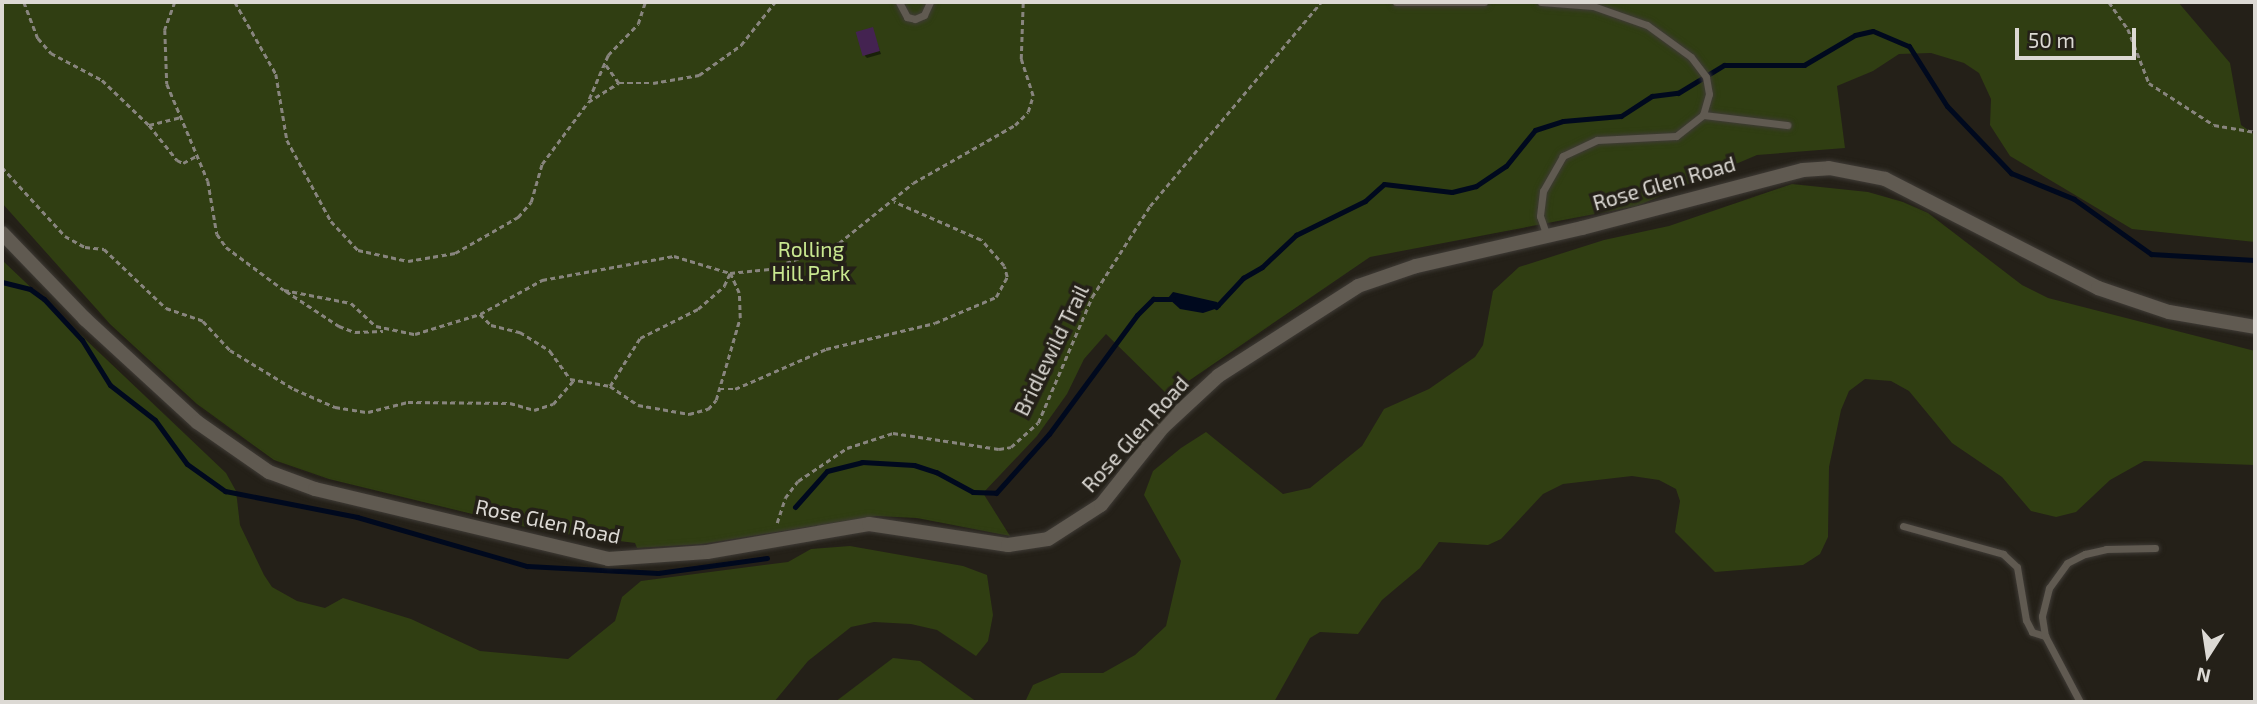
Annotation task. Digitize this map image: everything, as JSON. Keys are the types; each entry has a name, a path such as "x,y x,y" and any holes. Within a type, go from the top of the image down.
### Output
{"street":[{"name":"Rose Glen Road","path":"2,233 85,319 197,422 269,472 342,495 608,559 669,557 869,524 1008,545 1048,539 1101,505 1163,427 1218,376 1321,306 1358,286 1416,266 1547,236 1775,174 1840,170 1885,179 1917,192 2064,272 2133,301 2255,327"}],"lane":[{"path":"899,2 907,17 915,19 924,15 929,2"},
{"path":"1396,2 1484,2"},
{"path":"1542,2 1593,6 1627,16 1661,34 1701,68 1708,86 1703,115 1676,136 1597,140 1563,156 1543,191 1540,216 1547,236"},
{"path":"1703,115 1787,125"},
{"path":"1903,526 2003,554 2017,567 2026,620 2032,632 2045,636"},
{"path":"2081,702 2045,636 2044,602 2055,576 2067,563 2106,549 2155,548"}],"path":[{"path":"24,2 45,48 102,80 149,125 177,160 183,163 198,155"},
{"path":"175,2 165,30 165,66 180,117 198,155 221,240 237,260 339,326 355,332 415,334 480,314 529,284 621,265 674,256 730,273 770,269 822,252 893,202 913,183 1015,125 1028,113 1033,96 1021,59 1023,2"},
{"path":"235,2 276,74 287,140 344,240 376,256 408,261 455,253 518,217 531,202 542,164 588,102 613,48 638,24 645,2"},
{"path":"588,102 619,83 653,83 699,75 741,45 775,2"},
{"name":"Bridlewild Trail","path":"774,540 785,498 798,481 847,448 893,433 999,449 1011,447 1038,423 1092,297 1150,206 1321,2"},
{"path":"2109,2 2128,29 2149,83 2214,125 2255,132"},
{"path":"606,65 619,83"},
{"path":"149,125 180,117"},
{"path":"2,167 65,236 85,247 104,249 166,309 203,321 230,350 294,389 335,407 368,412 408,402 510,403 534,410 553,404 573,380"},
{"path":"719,388 735,389 826,349 935,323 996,298 1007,278 1004,266 981,240 893,202"},
{"path":"610,386 643,335 698,309 724,286 730,273"},
{"path":"480,314 491,325 520,332 550,351 573,380 610,386 638,405 689,414 708,409 719,388 740,318 739,293 730,273"},
{"path":"284,290 351,303 387,331"}],"green space":[{"name":"Rolling Hill Park","path":"2,2 2178,2 2230,63 2241,125 2255,135 2255,242 2132,229 2010,156 1990,125 1991,99 1979,73 1964,63 1931,53 1899,54 1873,71 1837,86 1845,148 1757,155 1637,206 1370,257 1168,395 1106,334 1084,359 1067,394 1037,436 983,493 1010,536 917,518 876,516 702,544 637,548 635,543 542,531 329,479 274,460 197,404 110,324 2,203"},
{"path":"1792,184 1868,192 1903,202 1928,213 2022,285 2048,298 2255,351 2255,465 2144,461 2110,480 2076,512 2056,517 2031,511 2002,477 1952,443 1909,391 1891,381 1865,379 1849,391 1841,410 1829,467 1828,537 1820,554 1803,565 1715,572 1675,532 1680,501 1676,489 1659,480 1632,476 1563,484 1543,494 1501,539 1488,545 1439,542 1420,568 1382,600 1358,634 1320,632 1310,638 1274,702 1025,702 1033,685 1061,673 1103,673 1135,655 1166,626 1181,561 1144,495 1153,471 1181,448 1206,432 1283,494 1310,488 1362,446 1384,409 1429,389 1475,357 1483,345 1493,291 1519,267 1604,240 1669,226"},
{"path":"2,260 226,473 236,491 240,525 264,575 272,587 297,601 325,608 343,598 411,619 480,651 568,659 615,621 622,597 641,581 788,562 811,549 850,546 963,566 987,575 993,615 988,641 976,656 937,630 911,624 874,622 851,627 808,661 774,702 2,702"},
{"path":"893,658 920,661 977,702 835,702"}],"water":[{"path":"1173,292 1217,302 1221,307 1203,313 1180,309 1168,298"}],"building":[{"path":"873,27 880,51 863,56 856,32"}],"waterway":[{"path":"1216,307 1243,278 1262,267 1296,235 1365,201 1384,184 1452,192 1476,186 1506,166 1535,130 1563,121 1621,116 1652,96 1678,93 1724,65 1804,65 1855,35 1873,31 1909,46 1947,106 2011,173 2074,199 2151,254 2255,260"},
{"path":"2,282 30,289 44,299 82,340 110,385 155,420 187,464 225,491 357,517 527,566 658,573 767,558"},
{"path":"795,507 827,471 862,462 914,465 936,472 973,492 996,493 1049,434 1137,315 1153,299 1173,299"}]}
